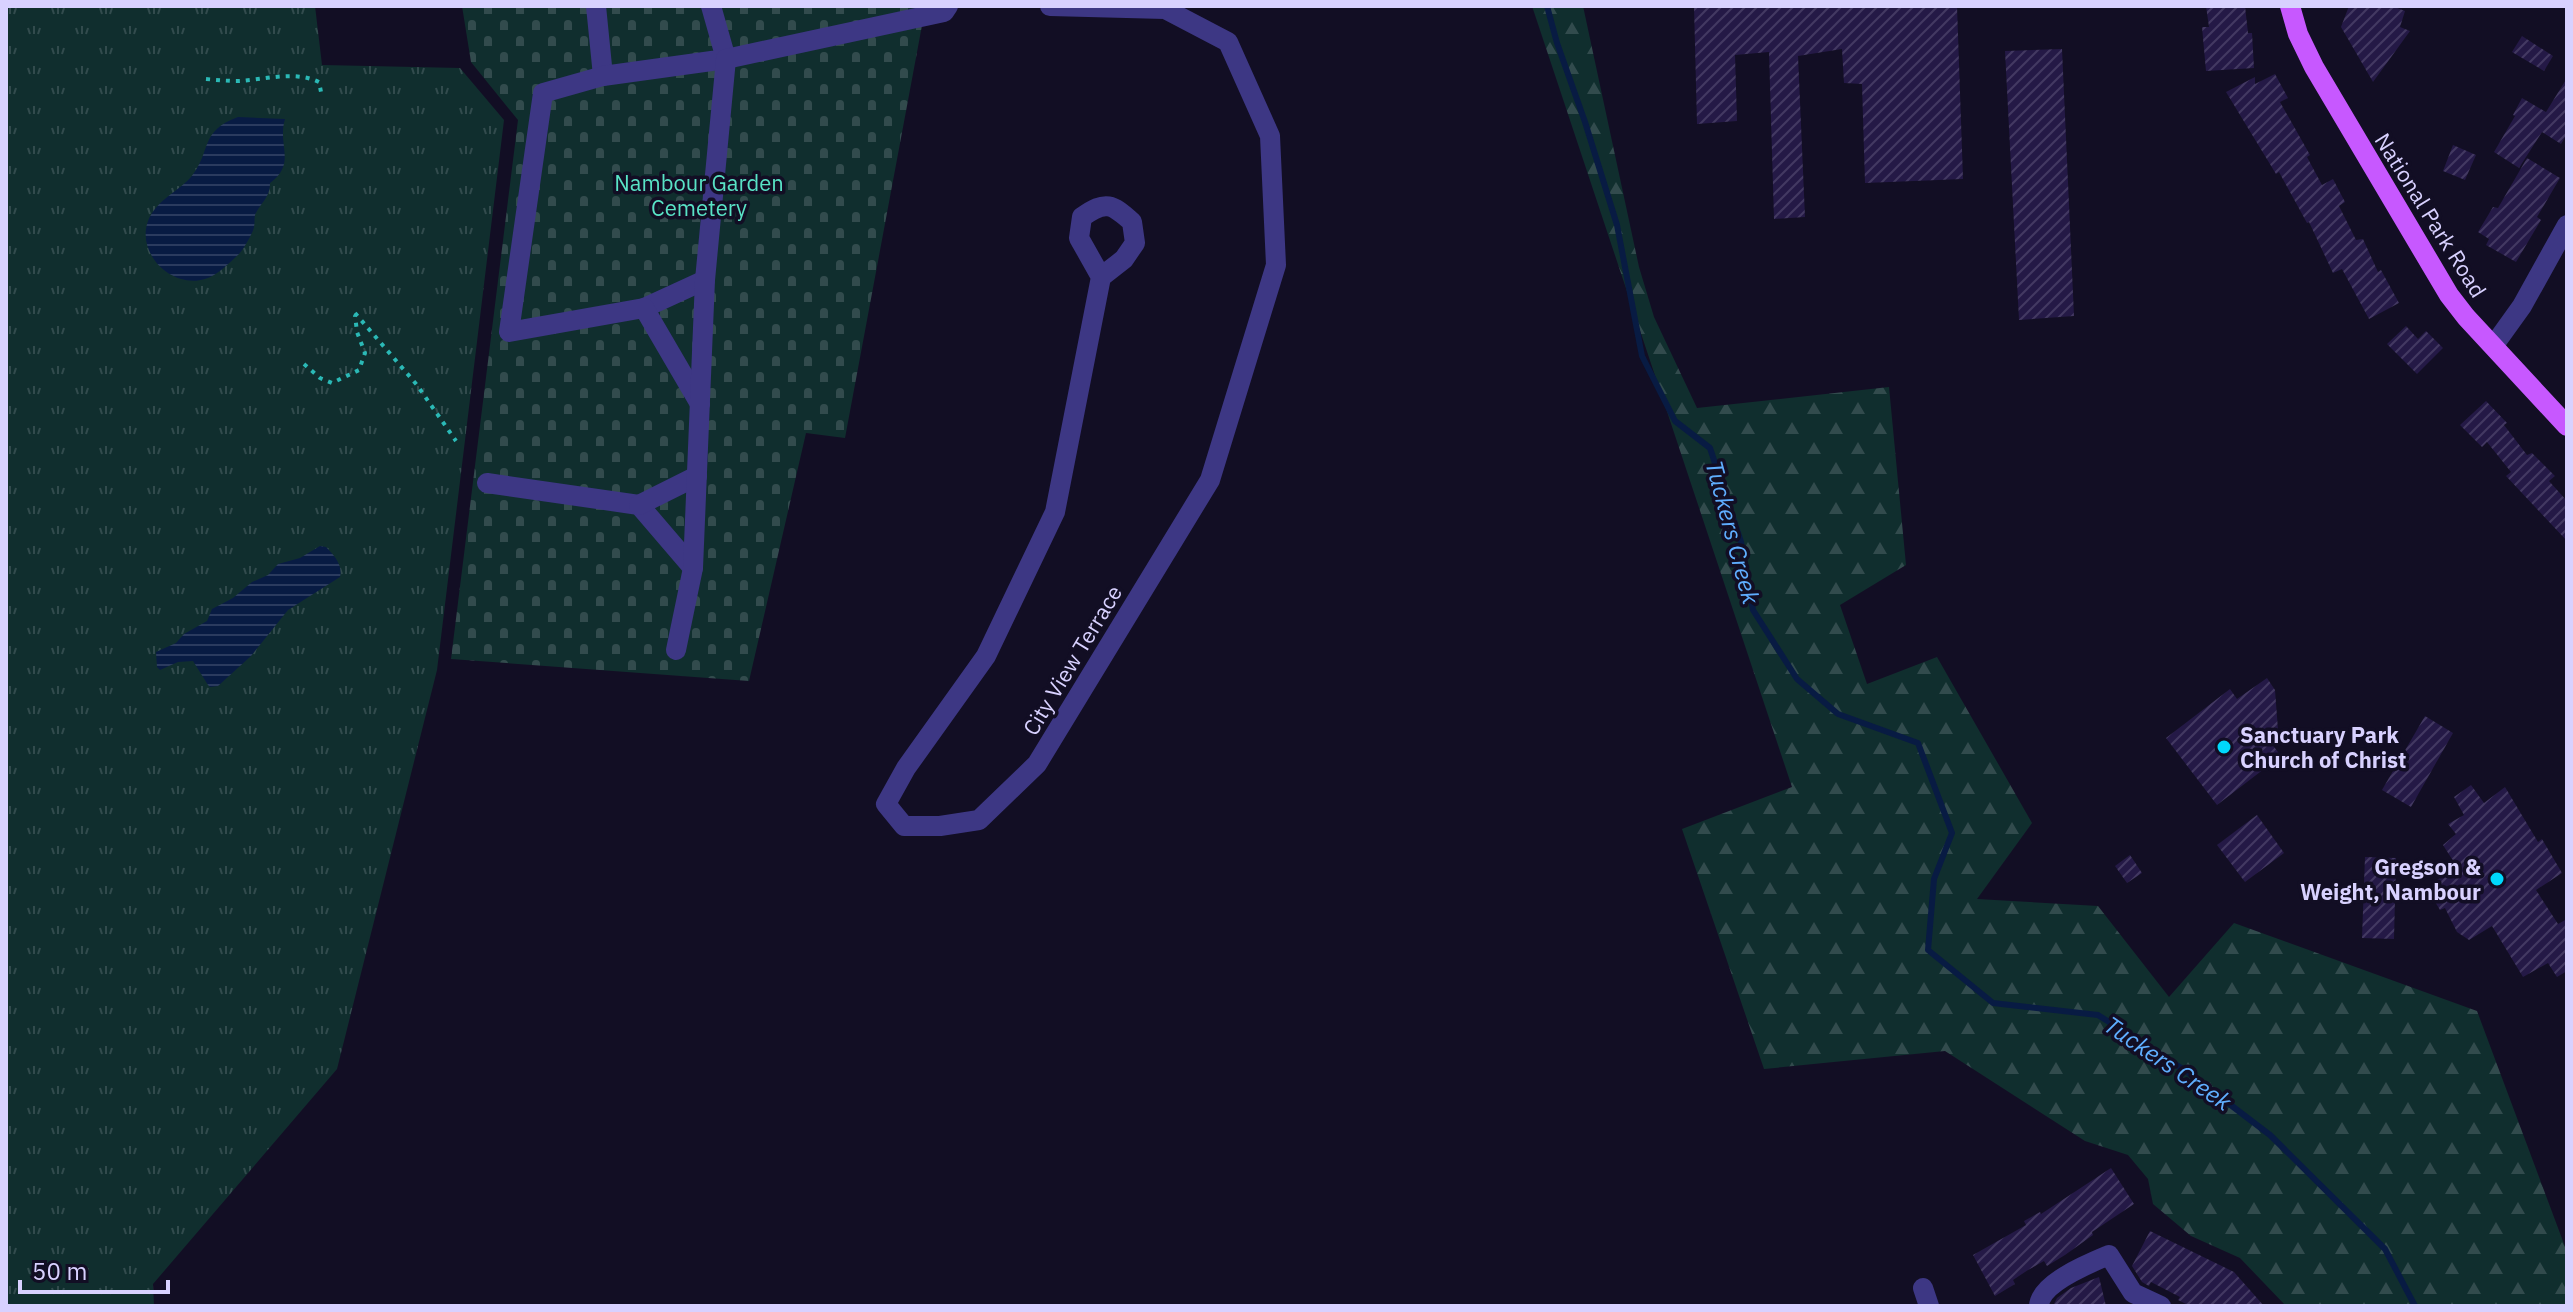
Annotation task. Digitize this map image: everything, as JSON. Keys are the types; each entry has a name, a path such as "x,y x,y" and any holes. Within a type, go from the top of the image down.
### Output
{"main road":[{"name":"National Park Road","path":"2290,6 2298,34 2314,67 2449,295 2567,426"}],"street":[{"path":"596,6 603,76"},
{"path":"676,650 693,568 705,280 726,59 711,6"},
{"path":"705,280 644,308 509,332 543,93 603,76 726,59 944,12 948,6"},
{"name":"City View Terrace","path":"1050,6 1165,9 1228,42 1270,136 1276,265 1210,480 1037,764 979,820 940,826 904,826 886,804 906,768 986,656 1055,512 1101,277"},
{"path":"2494,345 2522,306 2567,225"},
{"path":"644,308 700,404"},
{"path":"487,483 639,505 697,476"},
{"path":"639,505 693,568"},
{"path":"2039,1306 2039,1299 2049,1288 2083,1266 2109,1255 2133,1293 2161,1306"}],"path":[{"path":"206,79 239,81 301,77 319,82 322,97"},
{"path":"304,364 320,378 332,383 359,370 365,353 357,332 355,313 417,385 456,441"}],"green space":[{"path":"6,6 315,6 322,65 460,68 504,120 437,670 337,1069 153,1284 154,1306 6,1306"},
{"name":"Nambour Garden Cemetery","path":"462,6 917,6 923,20 845,438 806,433 749,681 451,659 518,120 471,62"},
{"path":"1532,6 1583,6 1639,267 1654,317 1697,408 1889,387 1906,565 1840,605 1867,684 1937,657 2032,823 1977,899 2098,906 2169,997 2234,923 2477,1011 2567,1252 2567,1306 2286,1306 2240,1258 2191,1236 2153,1204 2148,1179 2128,1155 2085,1141 1945,1051 1764,1069 1682,829 1792,787"}],"water":[{"path":"238,117 285,119 283,168 270,183 267,196 255,215 252,233 239,254 210,277 193,281 180,279 169,274 152,256 147,245 148,221 162,202 191,177 217,129"},
{"path":"320,546 326,547 337,560 340,577 288,610 251,656 218,686 208,685 193,661 178,662 160,670 157,667 156,652 176,643 184,634 207,621 212,609 268,575 278,564 300,558"}],"building":[{"path":"1694,6 1957,6 1963,179 1865,183 1862,84 1844,83 1842,49 1798,56 1805,217 1774,219 1769,52 1735,55 1737,121 1697,124"},
{"path":"2206,6 2245,6 2248,33 2252,33 2254,68 2206,71 2202,27 2209,27"},
{"path":"2349,6 2392,6 2405,11 2400,27 2410,31 2373,82 2341,27"},
{"path":"2522,36 2553,56 2544,71 2512,52"},
{"path":"2062,49 2074,316 2019,320 2005,51"},
{"path":"2275,74 2288,98 2280,102 2310,155 2307,157 2322,185 2333,179 2345,202 2339,206 2356,240 2363,239 2378,272 2381,270 2399,303 2369,319 2342,269 2333,273 2309,222 2226,92 2255,77 2255,84"},
{"path":"2567,78 2567,134 2561,144 2542,132 2519,168 2494,152 2522,98 2546,112"},
{"path":"2453,145 2476,155 2465,180 2443,171"},
{"path":"2527,158 2560,178 2537,217 2541,220 2516,262 2486,245 2489,239 2478,232 2493,207 2498,208"},
{"path":"2406,326 2418,339 2426,331 2443,348 2417,374 2387,344"},
{"path":"2486,401 2507,423 2504,425 2527,455 2532,453 2555,476 2549,481 2567,501 2567,541 2506,476 2511,472 2487,442 2482,447 2460,425"},
{"name":"Sanctuary Park Church of Christ","path":"2267,678 2275,690 2278,730 2268,739 2281,756 2217,805 2166,738 2230,689 2237,699"},
{"path":"2425,716 2453,733 2411,807 2382,790"},
{"path":"2471,785 2484,803 2505,787 2538,842 2542,839 2562,873 2536,890 2558,924 2567,919 2567,971 2557,977 2548,963 2523,977 2492,926 2469,940 2457,932 2445,908 2440,910 2432,897 2432,883 2457,867 2443,845 2456,834 2448,824 2464,815 2454,797"},
{"path":"2257,815 2284,853 2245,882 2217,845"},
{"path":"2130,855 2142,873 2127,883 2115,866"},
{"path":"2365,857 2396,858 2394,939 2362,938"},
{"path":"2111,1168 2134,1204 2092,1232 2093,1235 2065,1255 2047,1266 2044,1261 2028,1270 2013,1280 2015,1284 1995,1296 1973,1255 2026,1225 2024,1221 2041,1214"},
{"path":"2150,1231 2234,1272 2264,1306 2190,1306 2178,1300 2180,1297 2151,1282 2149,1286 2142,1282 2132,1266"},
{"path":"2099,1277 2106,1306 2053,1306 2057,1298 2071,1288"}],"waterway":[{"name":"Tuckers Creek","path":"1547,6 1617,225 1642,356 1675,421 1710,448 1741,542 1753,610 1797,679 1838,714 1918,743 1952,833 1934,879 1928,950 1993,1003 2098,1015 2186,1071 2270,1135 2385,1249 2415,1306"}],"place":[{"name":"Sanctuary Park Church of Christ","path":"2224,747"},
{"name":"Gregson & Weight, Nambour","path":"2497,879"}]}
